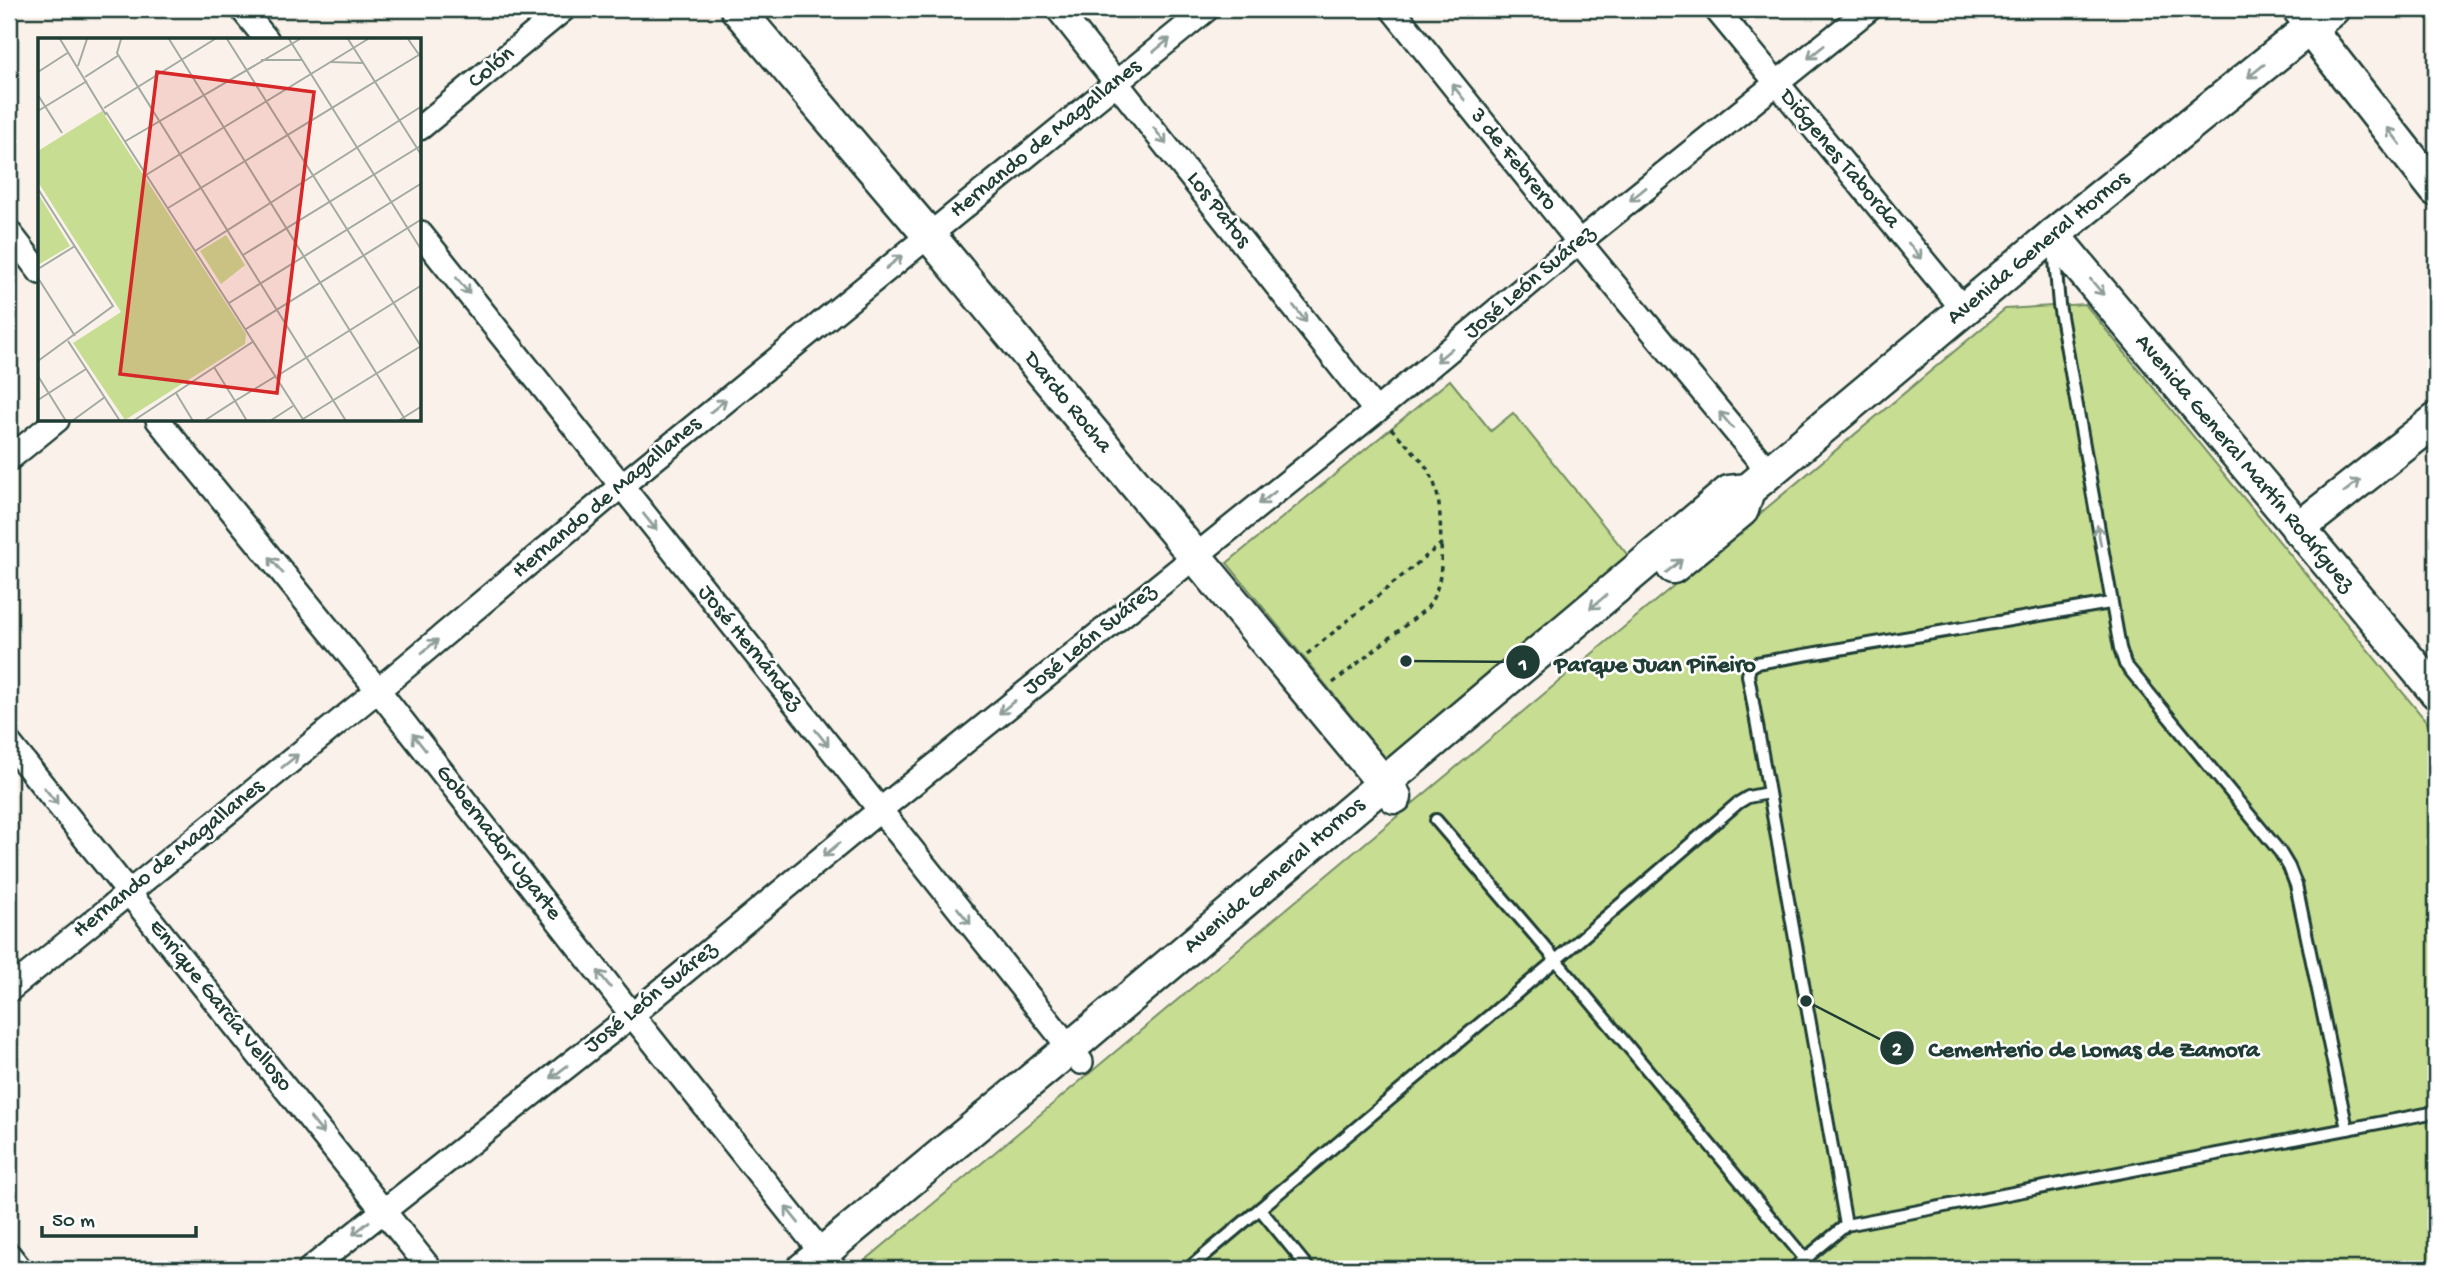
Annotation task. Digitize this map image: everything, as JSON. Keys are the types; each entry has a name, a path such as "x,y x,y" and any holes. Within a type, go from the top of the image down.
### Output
{"main road":[{"name":"Dardo Rocha","path":"737,9 928,234 1390,791"},
{"name":"Avenida General Hornos","path":"823,1265 1390,791 1729,492 1759,481 2053,235 2301,19 2333,9"},
{"path":"2301,19 2436,190"},
{"name":"Avenida General Martín Rodríguez","path":"2053,235 2436,692"},
{"path":"2298,529 2436,419"}],"street":[{"path":"242,9 265,38"},
{"name":"Colón","path":"422,126 564,9"},
{"name":"Los Patos","path":"1058,9 1376,411"},
{"name":"Hernando de Magallanes","path":"9,990 378,690 928,234 1207,9"},
{"name":"3 de Febrero","path":"1391,9 1579,242 1759,481"},
{"name":"Diógenes Taborda","path":"1716,9 1963,309"},
{"name":"José León Suárez","path":"310,1269 632,1015 880,810 1376,411 1579,242 1868,9"},
{"path":"9,232 38,269"},
{"name":"José Hernández","path":"422,236 1075,1055"},
{"path":"9,459 55,422"},
{"name":"Gobernador Ugarte","path":"160,422 378,690 823,1265"},
{"name":"Enrique García Velloso","path":"9,743 430,1269"},
{"path":"9,1255 20,1269"}],"lane":[{"path":"2053,235 2059,305 2110,603 2125,664 2280,852 2289,867 2296,885 2347,1129"},
{"path":"1846,1225 1768,793 1748,675 1750,667 1757,663 2110,603"},
{"path":"1188,1269 1556,960 1738,803 1748,797 1768,793"},
{"path":"1436,820 1805,1259"},
{"path":"1793,1269 1846,1225 2436,1112"},
{"path":"1260,1209 1309,1269"}],"path":[{"path":"1312,699 1427,608 1439,583 1440,521 1434,482 1426,467 1376,411"},
{"path":"1288,670 1441,544"}],"green space":[{"path":"2085,304 2436,733 2436,1269 855,1269 2005,309"},
{"path":"1450,380 1491,431 1513,413 1631,559 1386,759 1227,563"}],"place":[{"name":"Parque Juan Piñeiro","path":"1406,661"},
{"name":"Cementerio de Lomas de Zamora","path":"1806,1001"}]}
